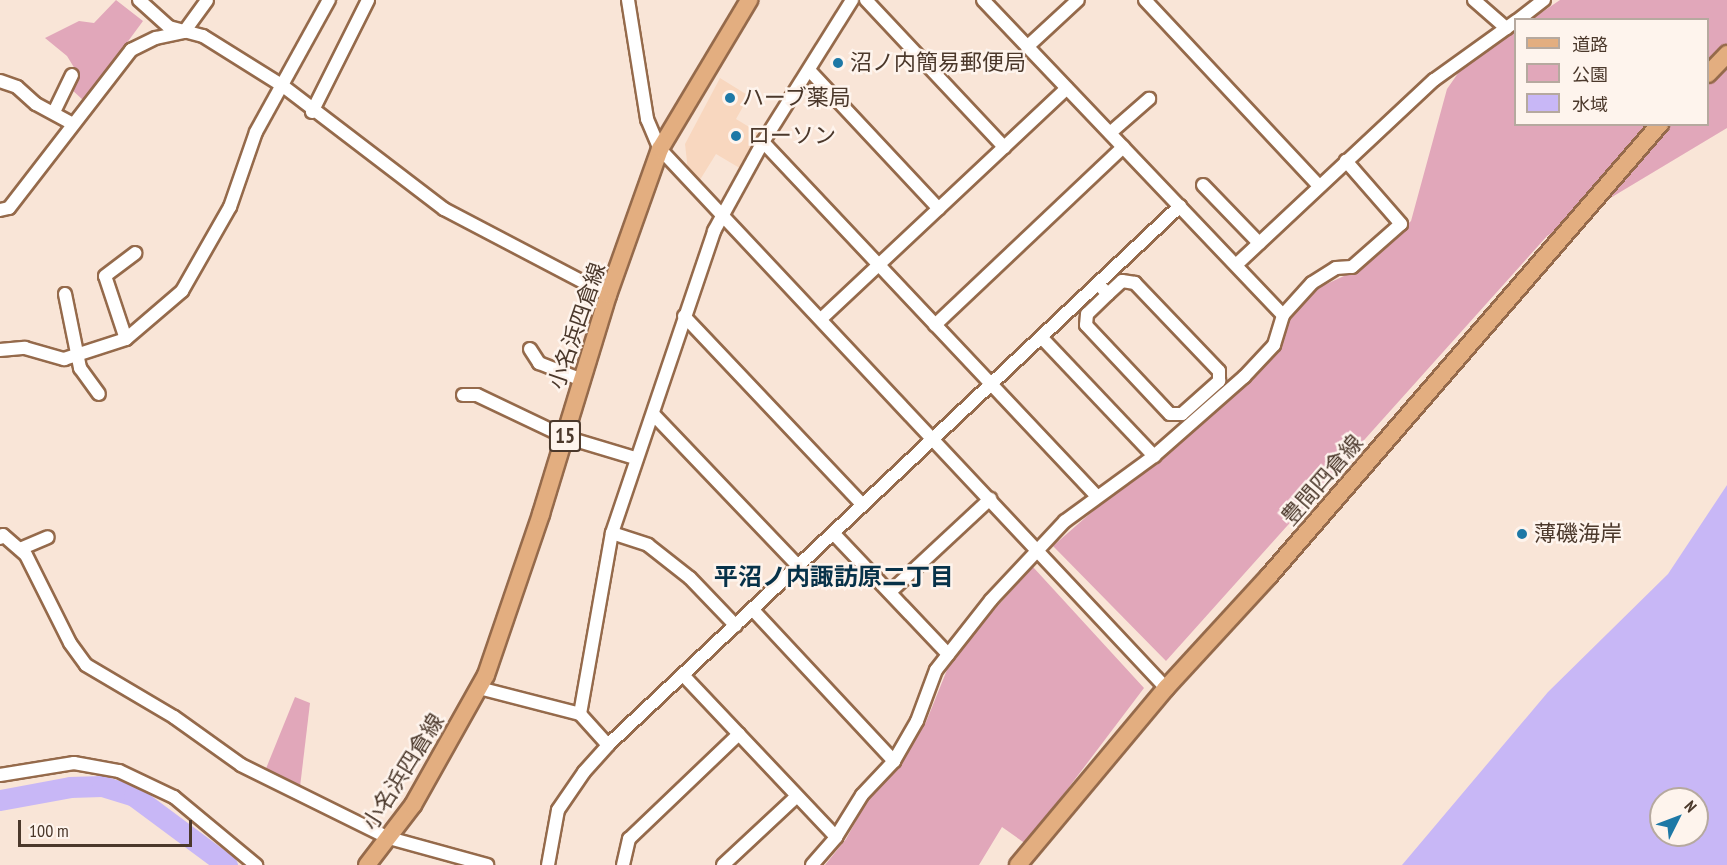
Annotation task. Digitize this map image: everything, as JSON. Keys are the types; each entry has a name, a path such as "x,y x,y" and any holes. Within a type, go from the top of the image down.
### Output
{"main road":[{"name":"小名浜四倉線","path":"368,865 389,838 456,734 479,688 509,612 608,295 660,148 749,0"},
{"path":"1709,72 1727,54"},
{"name":"豊間四倉線","path":"1018,865 1166,688 1269,576 1658,126"}],"street":[{"path":"139,0 169,27 202,36 283,86 312,112 469,225 608,295"},
{"path":"0,210 9,208 131,50 156,38 183,32 207,0"},
{"path":"0,350 25,348 64,359 126,339 182,291 195,273 230,207 256,132 329,0"},
{"path":"312,112 368,0"},
{"path":"628,0 647,119 660,148 1166,688"},
{"path":"580,714 612,533 635,458 654,414 684,316 721,213 852,0"},
{"path":"866,0 1004,147"},
{"path":"983,0 1283,315"},
{"path":"1028,47 1078,0"},
{"path":"1145,0 1319,186"},
{"path":"1236,265 1434,80 1513,23 1474,0"},
{"path":"1520,18 1544,0"},
{"path":"809,70 939,208"},
{"path":"54,112 72,75"},
{"path":"0,81 17,87 36,104 73,124"},
{"path":"821,320 1067,88"},
{"path":"1110,134 1149,99"},
{"path":"763,142 1097,497"},
{"path":"935,325 1123,147"},
{"path":"812,865 836,837 862,795 894,761 917,721 936,670 991,600 1039,552 1065,520 1154,456 1244,378 1274,345 1283,315 1312,283 1336,268 1352,267 1401,224 1346,161"},
{"path":"1203,185 1259,243"},
{"path":"549,865 558,810 584,772 608,745 1180,206"},
{"path":"126,339 105,276 135,253"},
{"path":"1122,281 1136,283 1219,371 1219,381 1182,414 1170,414 1086,325 1087,314 1108,294 1122,281"},
{"path":"1098,284 1108,294"},
{"path":"65,294 68,326 79,354 80,369 99,394"},
{"path":"684,316 863,505"},
{"path":"1042,338 1154,456"},
{"path":"530,349 539,363 582,380"},
{"path":"463,395 483,397 565,437 635,458"},
{"path":"654,414 799,567"},
{"path":"890,592 990,500"},
{"path":"612,533 648,545 690,578 736,626"},
{"path":"834,534 948,654"},
{"path":"1,535 26,555 70,643 86,665 174,717 242,765 389,838 487,865"},
{"path":"20,549 48,537"},
{"path":"753,610 894,761"},
{"path":"683,675 836,837"},
{"path":"479,688 580,714 608,745"},
{"path":"623,865 629,839 739,734"},
{"path":"0,775 74,763 119,771 174,797 256,865"},
{"path":"723,865 797,796"}],"shaded area":[{"path":"720,78 749,96 736,119 764,136 743,170 716,154 698,183 688,171 685,144"}],"green space":[{"path":"116,0 143,21 84,101 70,88 78,74 67,56 45,38 79,21 94,23"},
{"path":"1560,0 1727,0 1727,128 1547,236 1166,661 1053,546 1280,347 1290,318 1320,287 1357,270 1411,221 1447,89 1461,69 1514,32 1514,126 1709,126 1709,18 1533,18"},
{"path":"1033,567 1144,688 1026,844 1002,827 979,865 825,865 846,839 867,801 899,767 926,722 953,655"},
{"path":"295,697 310,703 300,787 265,771"}],"water":[{"path":"1727,485 1727,865 1402,865 1548,692 1668,574"}],"waterway":[{"path":"0,800 70,787 102,786 134,796 227,865"}],"place":[{"name":"沼ノ内簡易郵便局","path":"838,63"},
{"name":"ハーブ薬局","path":"730,98"},
{"name":"ローソン","path":"736,136"},
{"name":"薄磯海岸","path":"1522,534"}],"district":[{"name":"平沼ノ内諏訪原二丁目","path":"834,577"}]}
